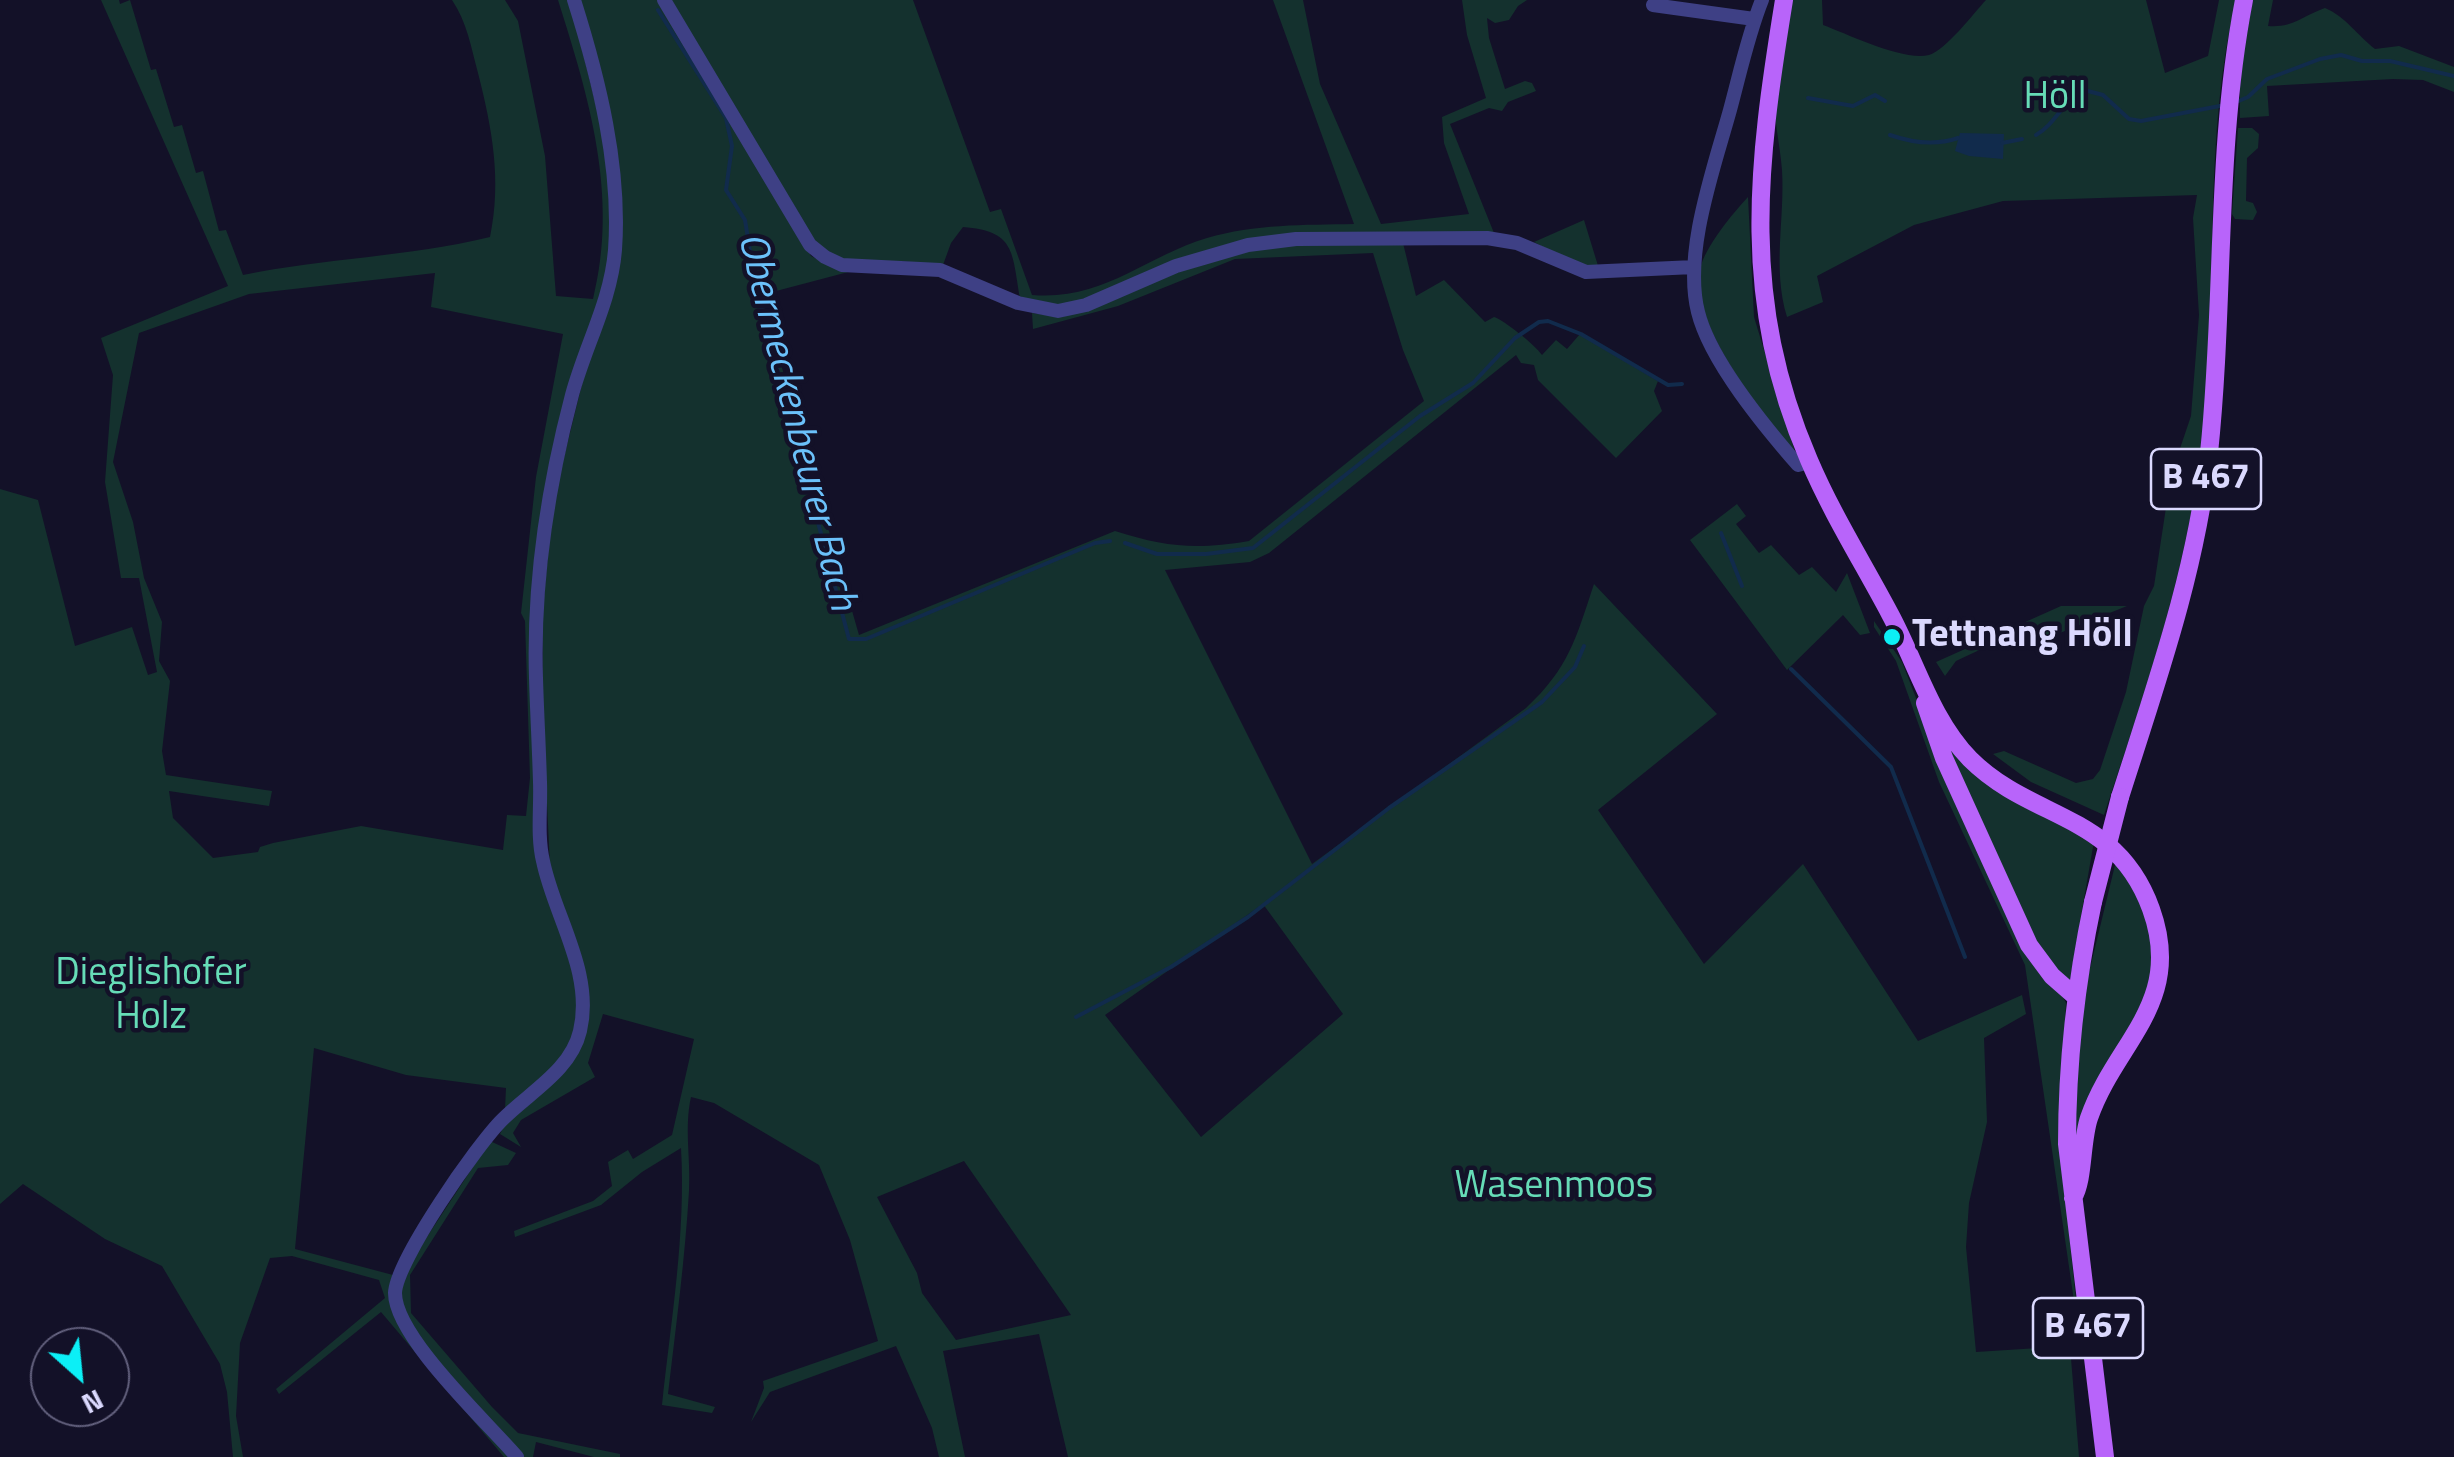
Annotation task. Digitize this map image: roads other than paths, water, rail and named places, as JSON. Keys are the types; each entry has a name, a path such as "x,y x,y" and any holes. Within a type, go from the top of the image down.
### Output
{"main road":[{"path":"1784,0 1762,149 1758,246 1768,324 1784,393 1810,462 1890,614 1925,693 1954,739 1979,767 2011,789 2110,845 2132,871 2153,913 2160,956 2153,1000 2094,1105 2080,1152 2080,1188 2073,1198"},
{"name":"B 467","path":"2106,1457 2066,1144 2076,997 2093,902 2120,797 2184,594 2200,518 2215,382 2224,149 2244,0"},
{"path":"1925,693 1925,709 1944,758 2029,945 2052,976 2076,997"}],"street":[{"path":"517,1457 410,1334 398,1310 396,1289 406,1260 472,1155 505,1116 559,1069 571,1054 581,1028 581,992 573,951 542,855 536,676 541,564 548,510 573,393 602,310 615,254 616,214 608,135 574,0"},
{"path":"664,0 810,245 836,263 940,270 1018,302 1058,311 1086,305 1176,266 1248,244 1296,239 1503,240 1598,274 1694,267"},
{"path":"1762,0 1718,154 1694,267 1696,309 1721,360 1766,427 1798,465 1810,462"},
{"path":"1653,5 1754,19"}],"water":[{"path":"1960,133 2004,134 2003,159 1955,151"}],"waterway":[{"name":"Obermeckenbeurer Bach","path":"658,10 726,118 732,146 726,190 745,220 756,289 849,639 866,639 1095,543 1110,541"},
{"name":"Obermeckenbeurer Bach","path":"2234,103 2248,97 2267,79 2341,55 2362,61 2390,61 2454,76"},
{"name":"Obermeckenbeurer Bach","path":"2036,135 2084,90 2103,95 2129,119 2141,121 2225,105"},
{"name":"Obermeckenbeurer Bach","path":"1808,98 1853,106 1875,95 1885,101"},
{"name":"Obermeckenbeurer Bach","path":"1890,135 1924,142 1958,138"},
{"name":"Obermeckenbeurer Bach","path":"2002,143 2022,139"},
{"name":"Obermeckenbeurer Bach","path":"1125,543 1157,554 1206,554 1253,548 1420,416 1473,383 1515,338 1539,322 1548,321 1581,334 1668,385 1682,384"},
{"path":"1721,533 1742,586"},
{"path":"1076,1017 1171,967 1248,917 1389,808 1542,702 1575,667 1584,646"},
{"path":"1791,669 1891,767 1965,957"}],"place":[{"name":"Tettnang Höll","path":"1892,637"}],"park label":[{"name":"Höll","path":"2055,99"},
{"name":"Dieglishofer Holz","path":"151,997"},
{"name":"Wasenmoos","path":"1554,1188"}]}
